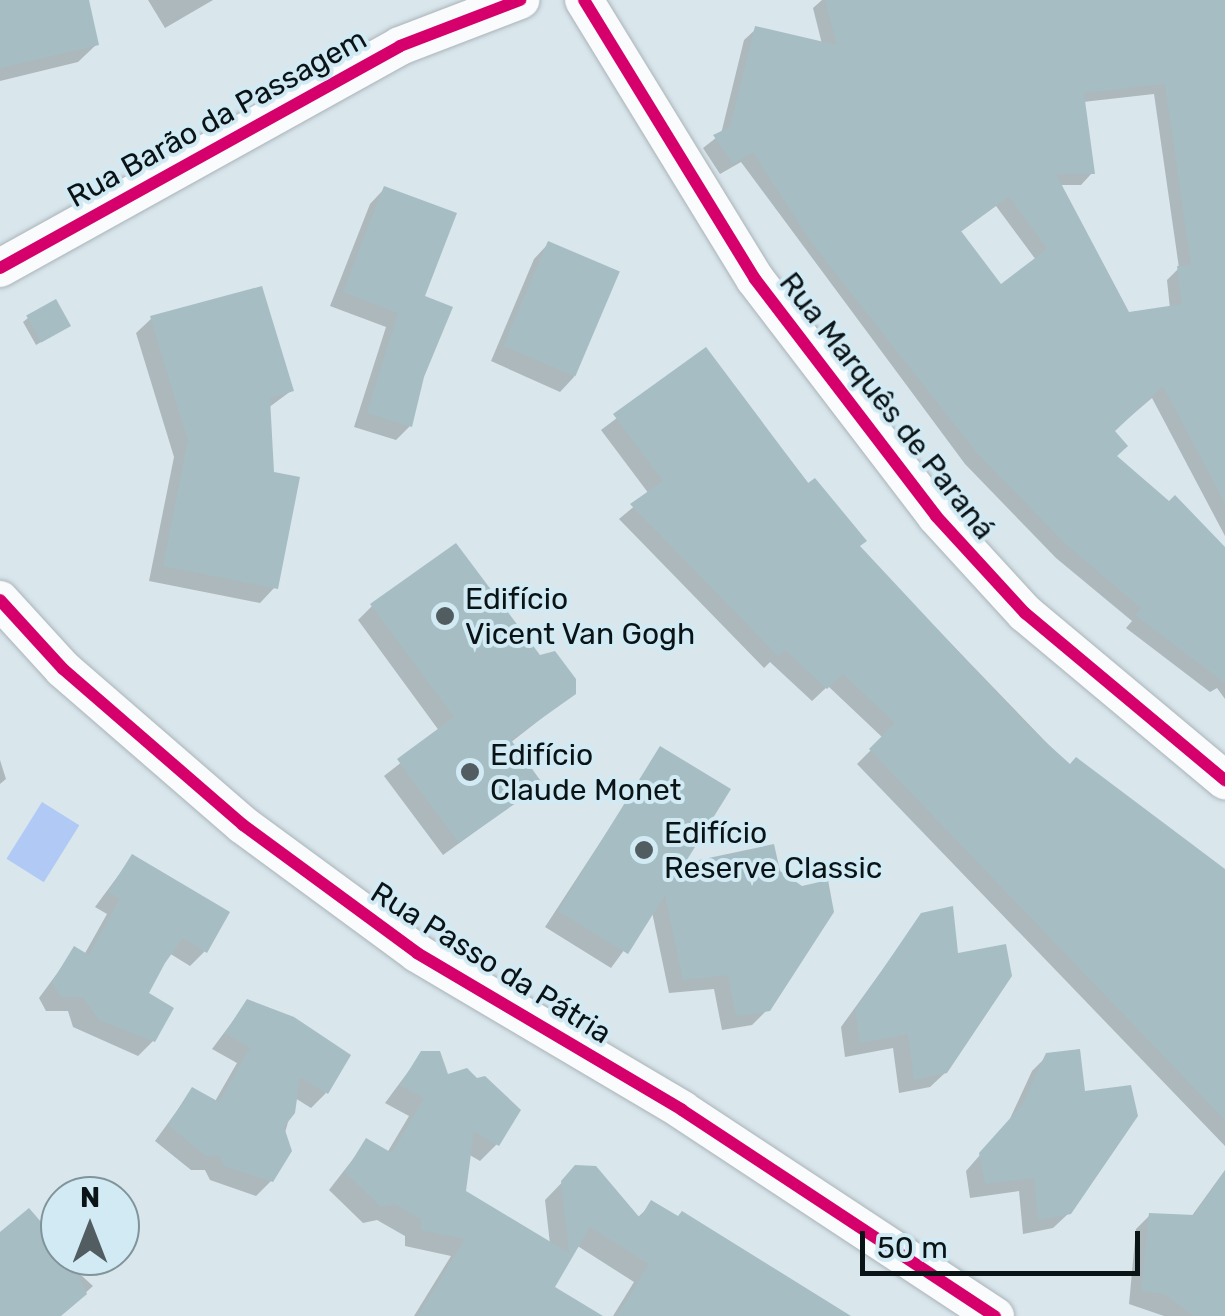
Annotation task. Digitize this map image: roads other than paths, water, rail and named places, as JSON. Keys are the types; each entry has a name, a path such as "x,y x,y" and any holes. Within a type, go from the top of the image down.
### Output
{"street":[{"name":"Rua Barão da Passagem","path":"0,268 400,46 520,0"},
{"name":"Rua Marquês de Paraná","path":"584,0 755,279 936,516 1025,613 1225,780"},
{"name":"Rua Passo da Pátria","path":"0,600 63,668 243,824 418,952 682,1110 995,1316"}],"water":[{"path":"42,802 79,825 44,882 6,859"}],"place":[{"name":"Edifício Vicent Van Gogh","path":"445,616"},
{"name":"Edifício Claude Monet","path":"470,772"},
{"name":"Edifício Reserve Classic","path":"644,850"}]}
